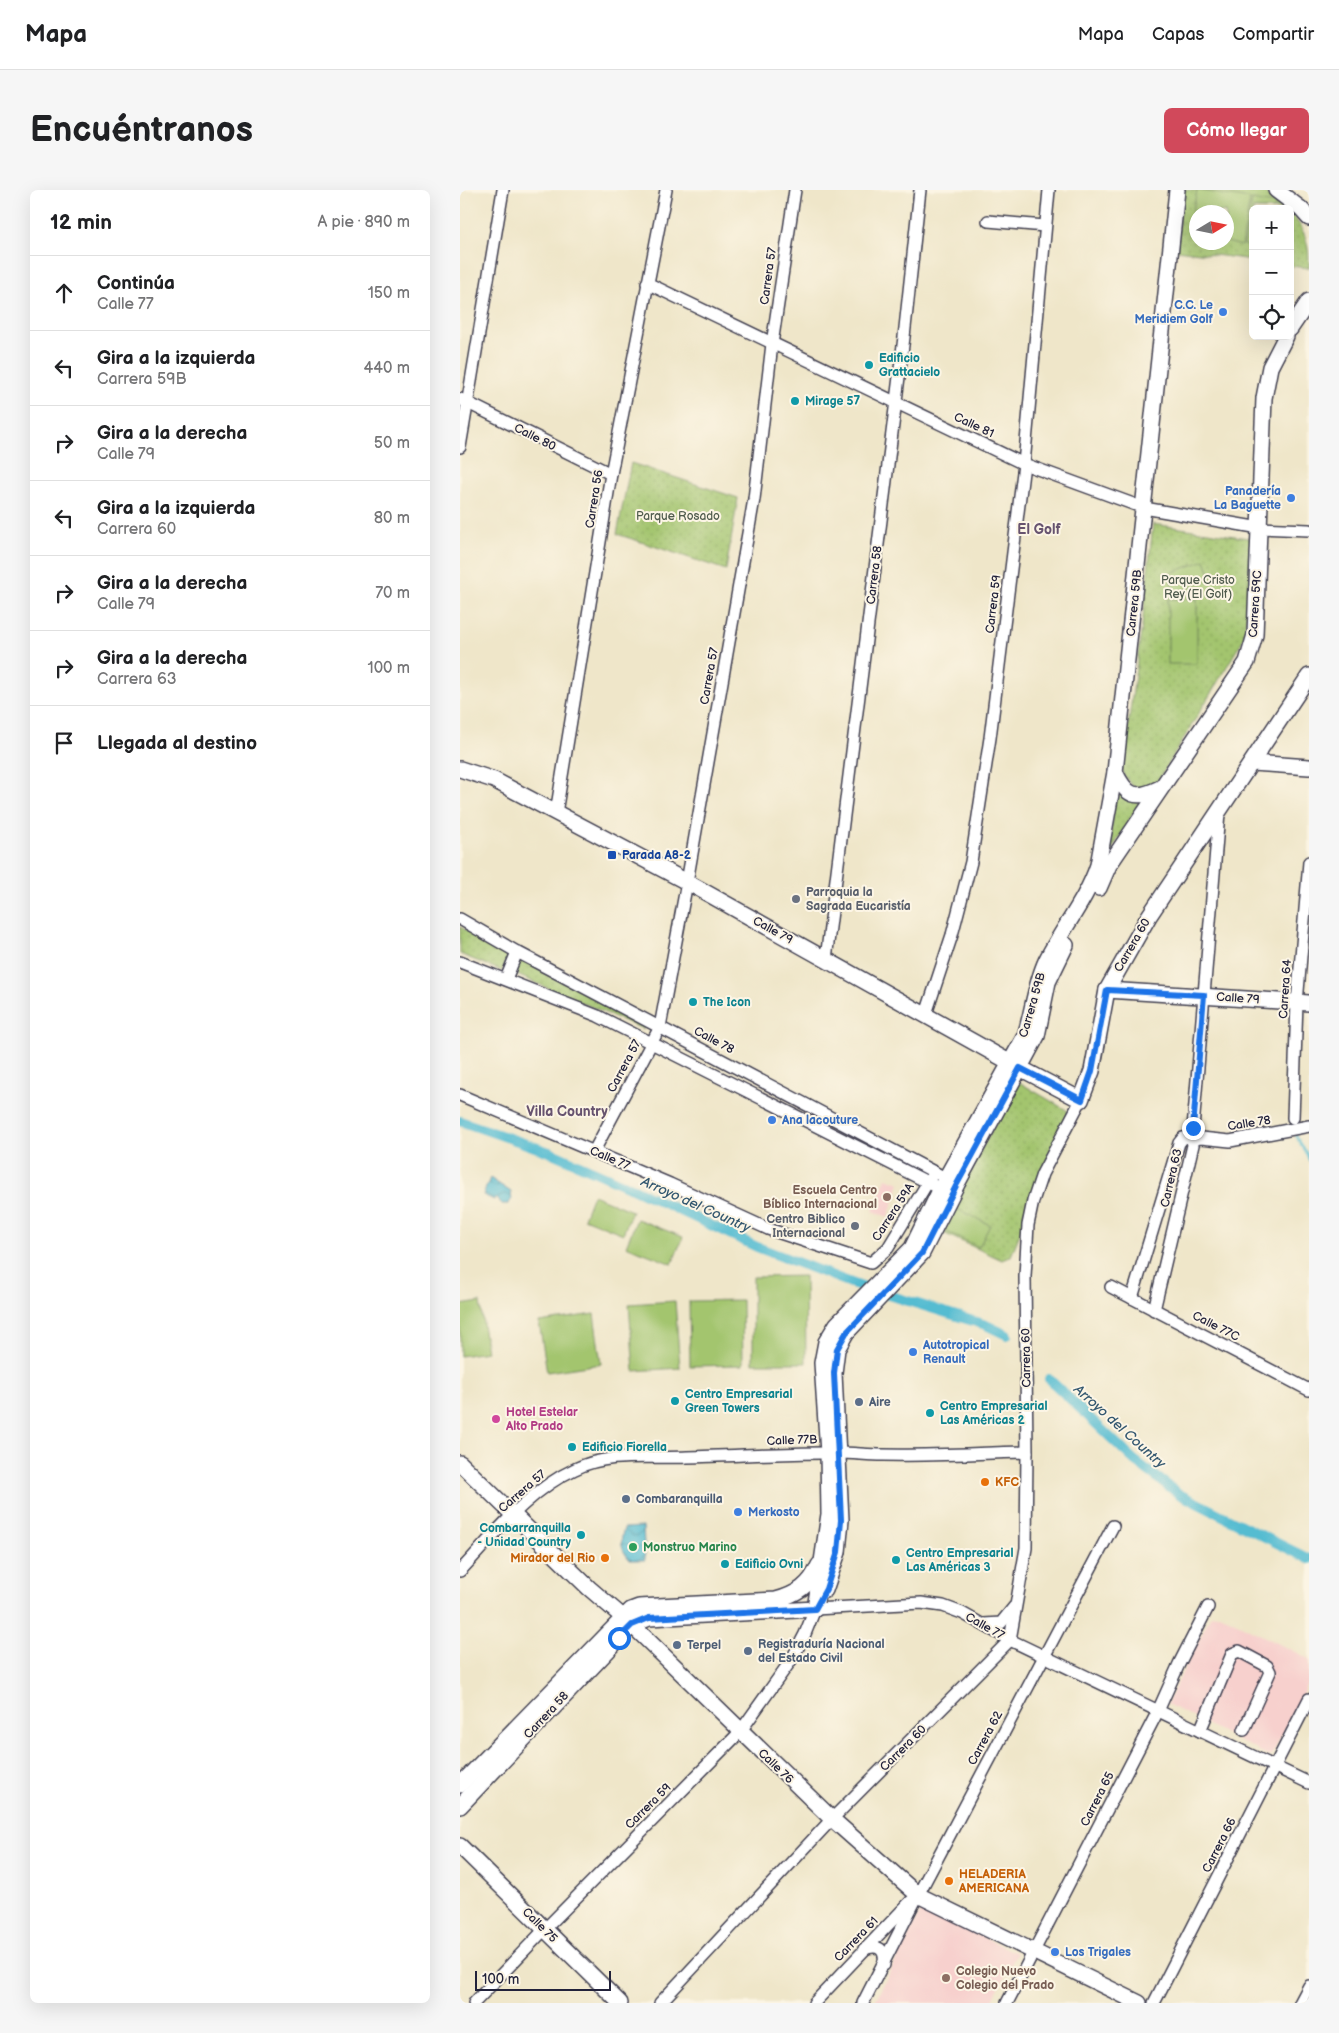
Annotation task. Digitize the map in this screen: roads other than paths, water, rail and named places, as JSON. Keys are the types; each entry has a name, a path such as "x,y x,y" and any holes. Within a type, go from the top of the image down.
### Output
{"street":[{"path":"460,446 464,401 503,190"},
{"name":"Carrera 56","path":"556,813 611,474 666,190"},
{"name":"Carrera 57","path":"594,1150 660,1027 754,499 772,344 795,190"},
{"name":"Carrera 58","path":"826,959 896,403 920,190"},
{"name":"Carrera 59","path":"926,1014 952,935 971,862 1000,666 1024,464 1049,190"},
{"name":"Carrera 59B","path":"815,1609 830,1514 834,1373 837,1349 866,1303 887,1281 922,1253 943,1183 1016,1065 1037,1036 1048,982 1065,936 1098,865 1115,772 1177,190"},
{"path":"1276,190 1309,218"},
{"path":"988,221 1045,226"},
{"name":"Calle 81","path":"647,283 1024,464 1144,508 1260,528 1309,530"},
{"path":"1294,323 1309,302"},
{"name":"Carrera 59C","path":"1109,865 1246,662 1255,635 1260,528 1262,420 1266,382 1270,367 1284,340"},
{"name":"Calle 80","path":"464,401 611,474"},
{"name":"Carrera 60","path":"660,2003 832,1819 1010,1640 1026,1548 1025,1276 1028,1225 1033,1201 1042,1174 1082,1100 1092,1071 1107,990 1149,916 1309,676"},
{"path":"1252,763 1309,767"},
{"name":"Calle 79","path":"460,769 494,780 687,882 1082,1100"},
{"path":"1115,772 1123,787 1135,795 1145,795 1161,788"},
{"path":"1193,1128 1219,811"},
{"name":"Carrera 64","path":"1293,1118 1303,1003 1309,862"},
{"name":"Carrera 59B","path":"1065,936 1101,884 1109,865"},
{"name":"Calle 78","path":"460,919 516,952 660,1027 943,1183"},
{"path":"506,979 516,952"},
{"path":"460,962 598,1016 943,1183"},
{"name":"Calle 79","path":"1107,990 1303,1003"},
{"name":"Calle 77","path":"460,1095 594,1150 768,1229 871,1264"},
{"name":"Calle 78","path":"1192,1140 1201,1138 1230,1141 1309,1126"},
{"name":"Carrera 63","path":"1132,1298 1179,1143 1185,1137 1189,1137 1193,1145 1154,1310"},
{"name":"Carrera 59A","path":"871,1264 888,1248 943,1183"},
{"name":"Calle 77C","path":"1110,1287 1309,1390"},
{"name":"Calle 77B","path":"561,1476 592,1462 627,1458 833,1453 884,1455 1027,1452"},
{"name":"Carrera 59B","path":"815,1609 826,1589 838,1552 841,1520 833,1453"},
{"name":"Calle 76","path":"460,1464 589,1588 627,1621 832,1819 918,1895 1139,2003"},
{"name":"Carrera 57","path":"460,1571 514,1515 561,1476"},
{"name":"Carrera 62","path":"863,2003 1113,1526"},
{"path":"627,1621 631,1610 639,1607 776,1600 794,1595 806,1587 815,1575 824,1555"},
{"path":"984,1624 1001,1623 1013,1610 1018,1599"},
{"name":"Calle 77","path":"627,1621 649,1618 921,1603 942,1606 962,1613 1010,1640 1309,1783"},
{"name":"Carrera 65","path":"1007,2003 1158,1711 1208,1607"},
{"name":"Carrera 59","path":"474,2003 740,1732 792,1660 815,1609"},
{"name":"Carrera 58","path":"460,1806 542,1710 627,1621"},
{"path":"1200,1731 1232,1654 1239,1651 1267,1666 1270,1672 1244,1730"},
{"name":"Carrera 66","path":"1154,2003 1309,1699"},
{"name":"Carrera 58","path":"460,1785 542,1710"},
{"name":"Calle 75","path":"460,1846 620,2003"},
{"name":"Carrera 61","path":"814,2003 918,1895"},
{"path":"864,1949 872,1946 880,1949 885,1956 884,1965"},
{"path":"1300,2003 1309,1986"}],"water":[{"path":"490,1178 511,1192 512,1199 508,1204 502,1204 496,1198 494,1200 483,1195"},
{"name":"Monstruo Marino","path":"643,1527 645,1560 630,1560 624,1552 622,1545 624,1528"}],"waterway":[{"name":"Arroyo del Country","path":"460,1121 552,1153 757,1247 859,1286 986,1325 1007,1335"},
{"path":"1295,1131 1309,1160"},
{"name":"Arroyo del Country","path":"1049,1379 1134,1460 1179,1494 1309,1559"}],"place":[{"name":"C.C. Le Meridiem Golf","path":"1223,312"},
{"name":"Edificio Grattacielo","path":"869,365"},
{"name":"Mirage 57","path":"795,401"},
{"name":"Panadería La Baguette","path":"1291,498"},
{"name":"Parada A8-2","path":"612,855"},
{"name":"Parroquia la Sagrada Eucaristía","path":"796,899"},
{"name":"The Icon","path":"693,1002"},
{"name":"Ana lacouture","path":"772,1120"},
{"name":"Escuela Centro Bíblico Internacional","path":"887,1197"},
{"name":"Centro Biblico Internacional","path":"855,1226"},
{"name":"Autotropical Renault","path":"913,1352"},
{"name":"Centro Empresarial Green Towers","path":"675,1401"},
{"name":"Aire","path":"859,1402"},
{"name":"Centro Empresarial Las Américas 2","path":"930,1413"},
{"name":"Hotel Estelar Alto Prado","path":"496,1419"},
{"name":"Edificio Fiorella","path":"572,1447"},
{"name":"KFC","path":"985,1482"},
{"name":"Combaranquilla","path":"626,1499"},
{"name":"Merkosto","path":"738,1512"},
{"name":"Combarranquilla - Unidad Country","path":"581,1535"},
{"name":"Monstruo Marino","path":"633,1547"},
{"name":"Mirador del Rio","path":"605,1558"},
{"name":"Centro Empresarial Las Américas 3","path":"896,1560"},
{"name":"Edificio Ovni","path":"725,1564"},
{"name":"Terpel","path":"677,1645"},
{"name":"Registraduría Nacional del Estado Civil","path":"748,1651"},
{"name":"HELADERIA AMERICANA","path":"949,1881"},
{"name":"Los Trigales","path":"1055,1952"},
{"name":"Colegio Nuevo Colegio del Prado","path":"946,1978"}],"district":[{"name":"El Golf","path":"1039,529"},
{"name":"Villa Country","path":"567,1111"}],"park label":[{"name":"Parque Rosado","path":"678,516"},
{"name":"Parque Cristo Rey (El Golf)","path":"1198,587"}]}
